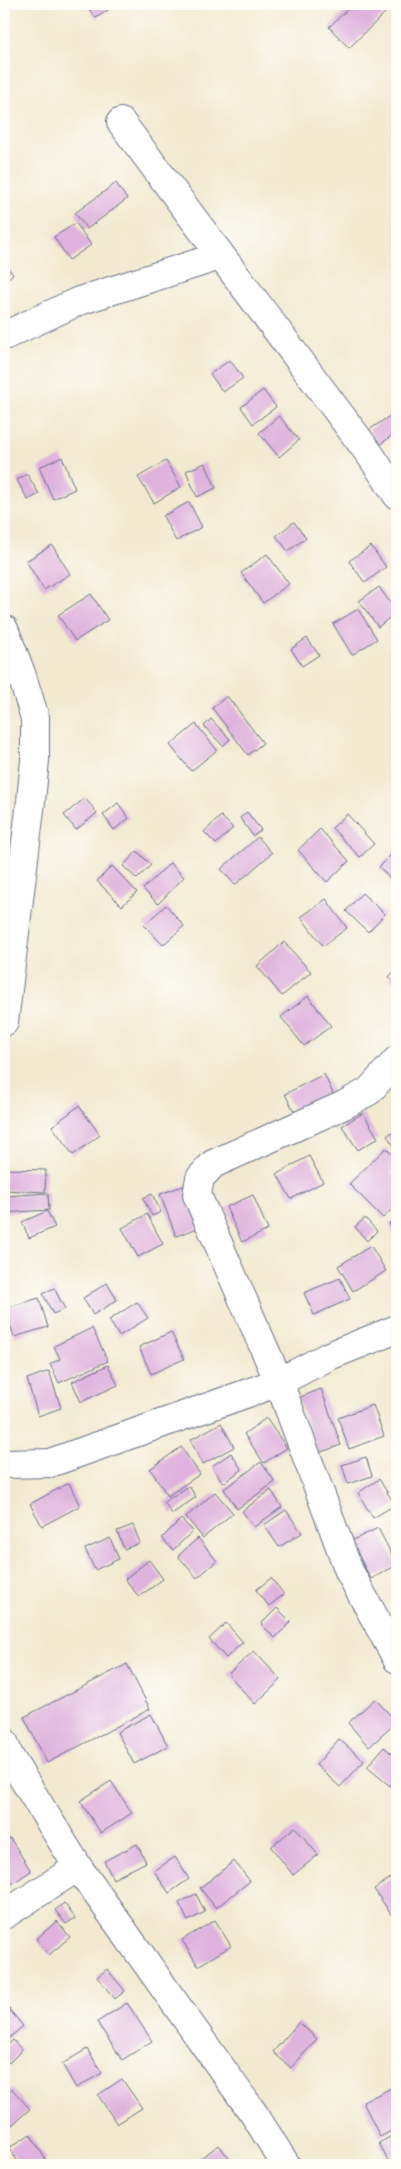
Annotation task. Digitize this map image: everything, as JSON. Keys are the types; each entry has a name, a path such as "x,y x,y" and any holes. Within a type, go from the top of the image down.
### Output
{"street":[{"path":"121,122 371,456 397,495"},
{"path":"4,336 78,301 220,256"},
{"path":"4,629 21,673 35,718 34,768 8,962 4,1022"},
{"path":"397,1060 369,1091 344,1105 212,1164 200,1178 198,1196 279,1382 349,1571 397,1659"},
{"path":"4,1464 50,1463 279,1382 329,1356 397,1329"},
{"path":"4,1742 9,1756 78,1867 254,2114 286,2165"},
{"path":"4,1915 78,1867"}],"building":[{"path":"85,4 112,4 114,6 96,18"},
{"path":"353,4 390,4 392,6 349,48 329,27"},
{"path":"116,183 127,199 87,229 75,213"},
{"path":"76,223 91,245 69,260 54,237"},
{"path":"4,264 13,274 4,282"},
{"path":"230,360 243,378 223,392 210,374"},
{"path":"263,390 276,407 253,424 241,407"},
{"path":"397,411 397,432 379,445 369,430"},
{"path":"279,416 299,440 279,457 259,433"},
{"path":"62,457 75,489 53,499 39,467"},
{"path":"166,461 181,487 154,503 138,477"},
{"path":"205,463 216,488 197,497 186,471"},
{"path":"27,474 39,494 28,500 17,480"},
{"path":"189,502 202,527 176,541 163,516"},
{"path":"294,522 306,538 288,551 276,536"},
{"path":"52,545 70,574 44,590 26,561"},
{"path":"371,546 386,567 365,583 349,561"},
{"path":"267,554 289,584 263,603 241,573"},
{"path":"379,587 397,612 378,627 359,601"},
{"path":"91,594 108,620 75,641 58,615"},
{"path":"358,609 377,639 352,655 333,624"},
{"path":"307,638 319,655 302,666 291,649"},
{"path":"227,696 263,743 248,755 212,708"},
{"path":"211,719 230,739 223,746 204,726"},
{"path":"196,724 217,750 191,771 170,745"},
{"path":"85,798 97,813 76,830 64,815"},
{"path":"118,803 129,818 114,830 103,815"},
{"path":"247,812 261,830 253,836 240,818"},
{"path":"347,814 374,844 360,857 332,828"},
{"path":"221,816 233,828 216,844 204,832"},
{"path":"320,829 349,861 327,882 298,850"},
{"path":"258,837 272,853 235,885 221,869"},
{"path":"397,849 397,886 379,867"},
{"path":"137,851 151,865 137,879 123,866"},
{"path":"170,863 184,877 158,904 143,889"},
{"path":"112,866 137,892 122,906 97,881"},
{"path":"362,893 385,914 368,932 346,911"},
{"path":"326,899 347,928 323,946 301,917"},
{"path":"166,905 184,926 163,945 144,925"},
{"path":"284,942 311,972 282,996 257,966"},
{"path":"397,968 397,985 389,977"},
{"path":"308,996 331,1026 304,1046 281,1017"},
{"path":"324,1074 335,1098 297,1117 285,1094"},
{"path":"79,1106 100,1135 73,1155 52,1126"},
{"path":"363,1113 378,1138 358,1150 342,1126"},
{"path":"397,1128 397,1150 387,1136"},
{"path":"386,1148 397,1160 397,1167 391,1173 397,1180 397,1204 383,1218 349,1184"},
{"path":"309,1156 323,1182 291,1199 277,1174"},
{"path":"5,1169 46,1170 45,1192 4,1190"},
{"path":"186,1185 201,1227 176,1236 160,1194"},
{"path":"48,1193 49,1210 4,1213 4,1196"},
{"path":"152,1194 161,1212 152,1216 143,1198"},
{"path":"253,1195 268,1230 242,1242 226,1207"},
{"path":"47,1211 55,1227 29,1238 22,1222"},
{"path":"147,1214 163,1244 138,1257 122,1228"},
{"path":"365,1218 377,1231 367,1241 355,1227"},
{"path":"397,1220 397,1243 389,1223"},
{"path":"371,1246 386,1271 353,1291 338,1266"},
{"path":"340,1278 350,1299 314,1315 304,1293"},
{"path":"107,1283 117,1300 93,1315 83,1298"},
{"path":"54,1288 65,1309 53,1314 43,1294"},
{"path":"39,1298 48,1327 14,1337 5,1308"},
{"path":"137,1302 148,1318 119,1336 109,1320"},
{"path":"92,1328 108,1361 59,1383 50,1364 60,1359 54,1346"},
{"path":"171,1332 184,1359 151,1374 139,1347"},
{"path":"108,1365 118,1385 81,1402 72,1382"},
{"path":"49,1371 61,1408 38,1416 27,1379"},
{"path":"321,1389 341,1445 318,1453 298,1398"},
{"path":"373,1405 384,1436 349,1449 338,1418"},
{"path":"266,1418 287,1448 264,1463 244,1434"},
{"path":"221,1423 234,1447 203,1464 190,1440"},
{"path":"181,1447 200,1474 168,1496 150,1469"},
{"path":"231,1453 242,1470 223,1483 212,1466"},
{"path":"366,1457 372,1476 348,1484 342,1465"},
{"path":"261,1462 275,1482 237,1509 224,1489"},
{"path":"379,1479 395,1505 373,1518 358,1493"},
{"path":"69,1483 80,1506 42,1526 30,1504"},
{"path":"189,1486 196,1497 172,1514 164,1502"},
{"path":"271,1490 282,1507 254,1527 242,1511"},
{"path":"215,1492 233,1513 203,1538 186,1517"},
{"path":"286,1510 302,1533 279,1547 264,1525"},
{"path":"181,1519 193,1531 173,1550 162,1538"},
{"path":"133,1525 140,1543 124,1549 117,1531"},
{"path":"378,1528 397,1565 371,1579 351,1541"},
{"path":"110,1538 119,1559 95,1570 85,1549"},
{"path":"198,1538 217,1561 197,1578 178,1556"},
{"path":"149,1560 163,1579 139,1597 125,1579"},
{"path":"271,1578 284,1594 269,1606 256,1590"},
{"path":"277,1608 291,1622 275,1638 261,1624"},
{"path":"226,1623 243,1642 226,1658 209,1639"},
{"path":"254,1651 281,1680 255,1704 228,1674"},
{"path":"127,1664 150,1709 47,1763 24,1717"},
{"path":"375,1699 397,1722 369,1747 348,1723"},
{"path":"151,1714 168,1746 134,1764 117,1732"},
{"path":"339,1739 364,1761 340,1787 316,1765"},
{"path":"384,1747 397,1758 397,1777 390,1786 367,1767"},
{"path":"111,1781 132,1813 101,1833 80,1801"},
{"path":"295,1827 318,1855 293,1875 271,1847"},
{"path":"10,1838 31,1871 4,1889 4,1842"},
{"path":"137,1844 146,1862 113,1879 104,1861"},
{"path":"175,1857 189,1879 169,1893 154,1871"},
{"path":"234,1861 250,1881 216,1908 200,1888"},
{"path":"397,1874 397,1912 392,1916 374,1889"},
{"path":"196,1894 205,1912 188,1921 179,1903"},
{"path":"64,1903 75,1918 66,1924 55,1910"},
{"path":"215,1920 231,1946 198,1966 182,1940"},
{"path":"57,1921 70,1937 49,1955 36,1939"},
{"path":"107,1969 125,1991 115,1999 97,1977"},
{"path":"4,2003 23,2026 7,2040 4,2036"},
{"path":"127,2003 152,2041 122,2060 97,2022"},
{"path":"299,2022 317,2039 291,2068 273,2052"},
{"path":"13,2040 22,2050 9,2063 4,2057 4,2049"},
{"path":"87,2049 102,2073 76,2088 62,2064"},
{"path":"122,2079 142,2108 117,2124 98,2095"},
{"path":"397,2085 397,2128 380,2137 363,2102"},
{"path":"12,2089 30,2109 4,2132 4,2096"},
{"path":"397,2133 397,2165 390,2165 379,2143"},
{"path":"30,2134 46,2160 39,2165 20,2165 9,2148"},
{"path":"219,2145 234,2165 191,2165"}]}
